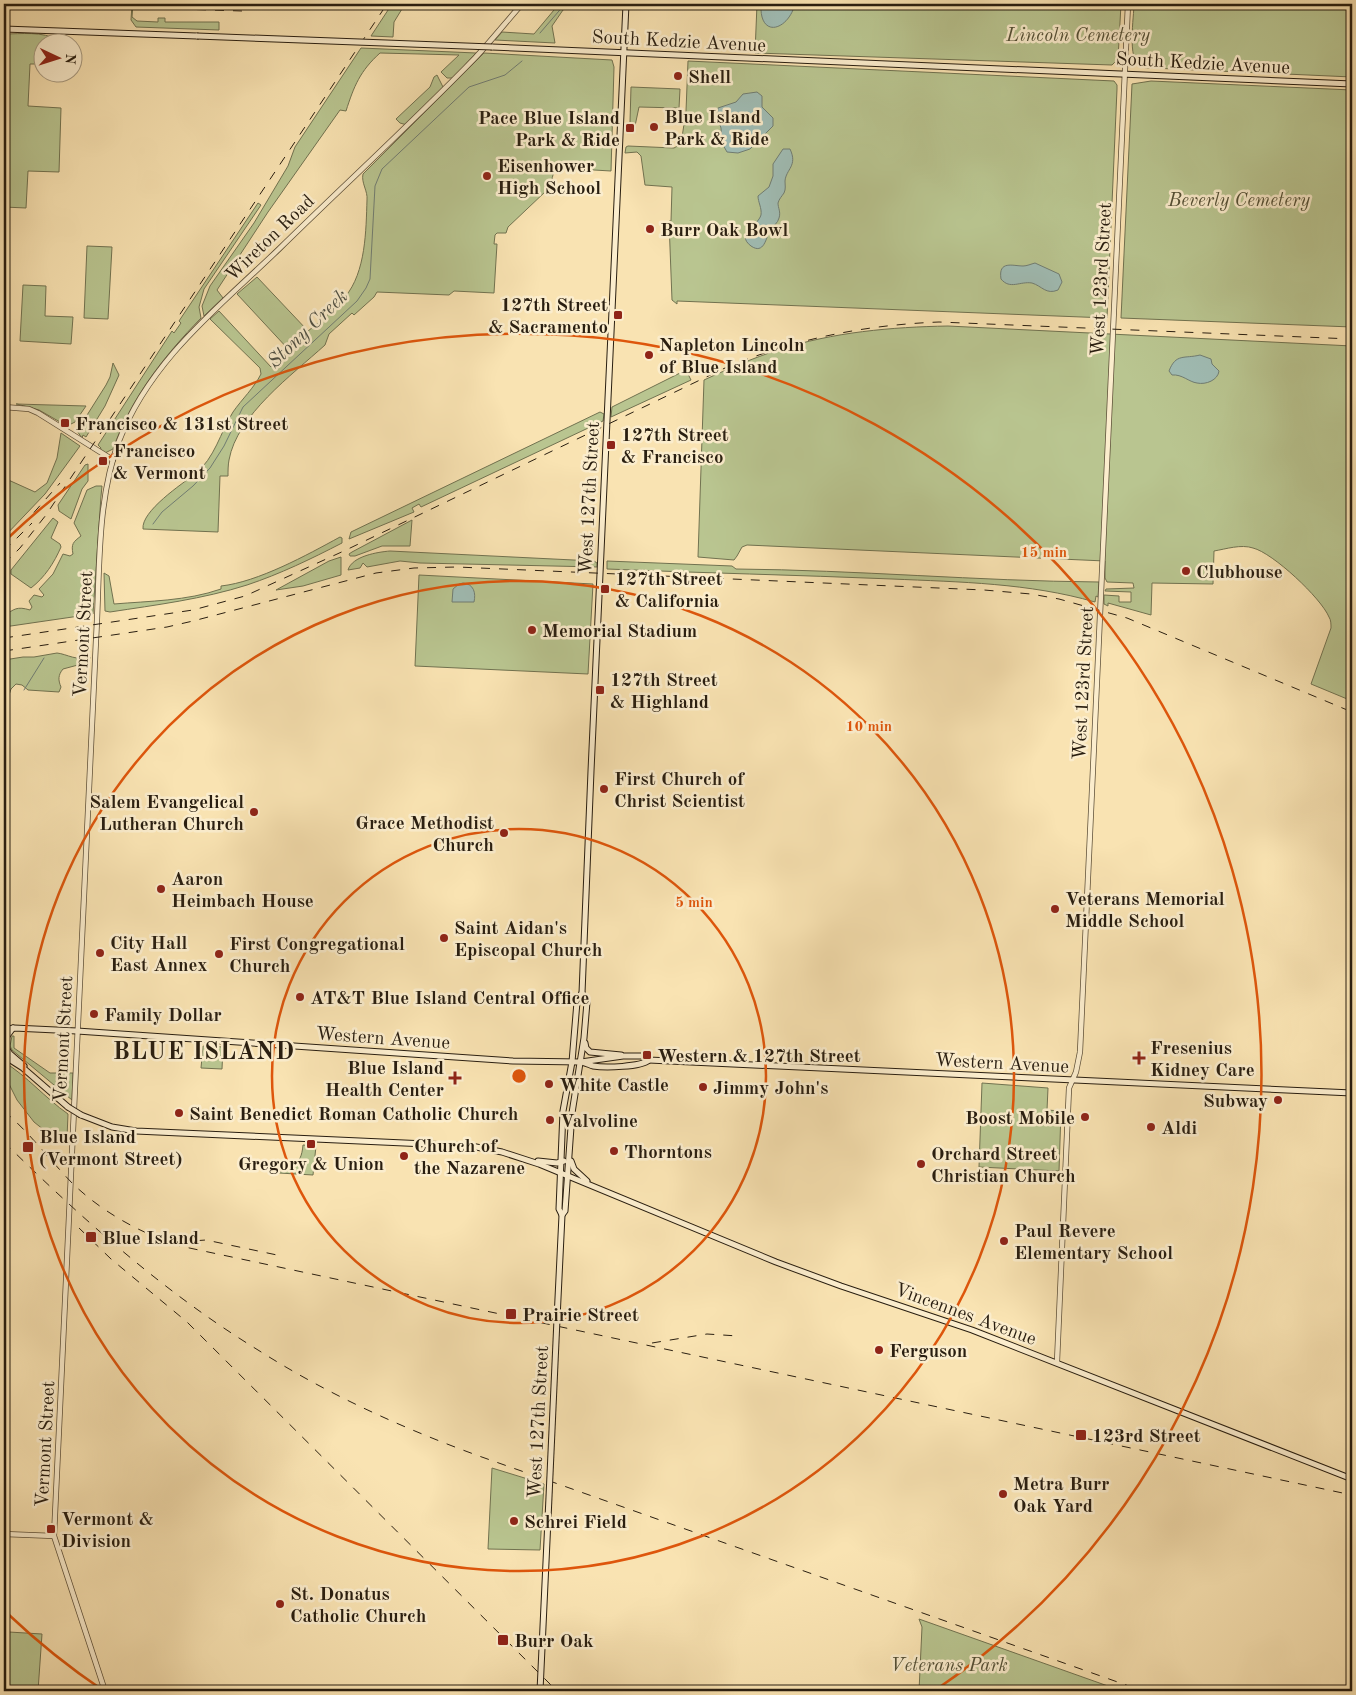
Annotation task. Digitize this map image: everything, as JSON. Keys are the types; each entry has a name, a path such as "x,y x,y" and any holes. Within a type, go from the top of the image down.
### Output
{"main road":[{"name":"West 127th Street","path":"562,1215 559,1209 563,1111 572,1062 577,1002 582,993 626,4"},
{"name":"South Kedzie Avenue","path":"4,29 492,47 1352,84"},
{"name":"West 127th Street","path":"540,1691 562,1215 565,1211 569,1176 572,1113 584,1038 587,1002 582,993"},
{"name":"Western Avenue","path":"4,1030 14,1028 77,1031 506,1060 581,1062 623,1056 645,1056 649,1060 1072,1081 1352,1092"},
{"path":"14,1028 5,1041 6,1050 42,1084"},
{"path":"584,1038 586,1048 590,1052 623,1056"},
{"path":"4,1056 23,1068 68,1107 81,1115 112,1128 136,1132 489,1148 530,1161 557,1163 570,1158 574,1168 591,1185"},
{"name":"Western Avenue","path":"581,1062 594,1066 614,1066 645,1064 649,1060"},
{"name":"Vincennes Avenue","path":"530,1161 776,1262 972,1330 1057,1362 1352,1479"}],"street":[{"name":"Wireton Road","path":"102,530 105,495 113,460 143,392 169,356 209,314 260,268 404,130 476,57 522,4"},
{"name":"West 123rd Street","path":"1057,1362 1069,1088 1076,1072 1080,1049 1128,4"},
{"path":"4,407 29,409 38,413 113,460"},
{"name":"Vermont Street","path":"102,530 54,1536 105,1691"},
{"path":"4,1534 54,1536"}],"green space":[{"path":"132,4 132,17 137,21 158,22 158,18 165,18 165,22 219,22 219,30 136,27 131,20"},
{"path":"392,4 405,4 394,22 393,37 371,36"},
{"path":"559,4 571,4 563,10 552,26 555,43 495,40 502,32 534,34"},
{"path":"757,4 1121,4 1118,59 1112,65 755,53"},
{"name":"Lincoln Cemetery","path":"1134,4 1352,4 1352,77 1147,68 1140,66 1136,62 1132,47"},
{"path":"4,34 32,34 32,64 30,64 28,106 61,108 59,172 28,171 26,208 4,207"},
{"path":"361,48 476,53 453,78 447,78 441,72 459,55 380,53 367,66 358,79 346,111 340,110 268,212 217,290 223,298 204,316 202,306 210,286 254,223 288,166 295,147"},
{"name":"Eisenhower High School","path":"484,53 612,60 614,67 611,171 560,168 555,172 552,178 552,191 546,191 508,227 506,233 497,233 495,235 494,244 497,244 494,293 454,291 449,295 377,292 354,315 352,313 329,334 325,345 282,383 254,412 234,443 229,460 228,476 220,476 218,532 143,529 148,514 155,506 208,461 228,420 261,374 260,368 210,319 219,311 271,367 289,350 237,294 257,277 308,331 323,319 345,297 352,287 361,263 364,250 367,200 363,174"},
{"path":"688,61 1114,81 1117,89 1107,318 677,301 677,304 672,300 669,221 671,221 672,187 645,185 641,156 637,152 625,153 628,146 674,148 681,144 686,111"},
{"path":"437,75 443,87 407,125 400,123 396,119 430,87 434,77"},
{"name":"Beverly Cemetery","path":"1151,81 1352,90 1352,327 1121,318 1132,84"},
{"path":"631,87 680,89 679,108 639,107 635,126 631,126"},
{"path":"258,203 261,205 204,289 199,307 201,318 174,347 139,395 120,430 113,449 105,453 100,450 101,448 98,445 172,331 174,333 181,323 179,321"},
{"path":"87,246 112,247 108,319 84,318"},
{"path":"23,285 46,286 45,316 73,317 71,344 20,341"},
{"path":"948,326 1352,346 1352,701 1311,684 1331,628 1330,619 1324,609 1307,588 1284,567 1262,552 1244,546 1214,551 1213,584 1152,583 1151,615 1108,603 1108,606 1104,604 1104,595 1119,596 1119,602 1131,602 1131,592 1105,591 1106,589 1134,588 1133,583 1107,582 1105,578 1105,561 747,545 742,547 734,560 698,557 704,380 769,353 820,339 884,329"},
{"path":"113,363 119,375 105,406 86,437 83,435 82,438 77,431 106,385"},
{"path":"686,370 691,380 611,417 612,407"},
{"path":"17,404 86,406 75,422 67,426 39,410"},
{"path":"600,412 604,414 603,421 421,507 419,504 412,508 414,512 349,539 351,532"},
{"path":"61,433 80,446 45,494 4,537 4,478 35,492 47,483 57,458"},
{"path":"88,464 88,481 82,489 71,519 59,511 58,505 85,465"},
{"path":"96,486 102,486 93,614 4,627 4,616 16,609 30,610 32,607 29,601 34,595 42,597 44,595 39,589 53,574 63,554 70,556 73,554 73,544 81,536 74,523 87,490"},
{"path":"53,518 58,522 51,538 60,544 61,547 49,569 31,588 11,574 11,570"},
{"path":"412,520 410,546 382,546 350,556 349,554 352,552"},
{"path":"340,537 342,538 342,543 295,566 247,585 179,601 110,612 105,611 104,573 109,576 114,604 195,596 221,589 221,586 251,579 266,573"},
{"path":"390,551 594,561 597,563 597,567 400,561 367,567 363,563 360,568 348,570 350,565 360,558"},
{"path":"341,557 341,575 303,586 276,590 329,561"},
{"path":"607,561 732,566 736,569 1099,582 1098,597 1096,596 1095,602 1045,591 994,584 607,569"},
{"path":"419,575 593,584 588,674 415,666"},
{"path":"57,653 76,658 88,656 90,657 89,662 63,669 59,678 61,687 59,692 28,690 22,685 16,684 11,689 4,710 4,660"},
{"path":"12,1036 14,1036 14,1048 50,1073 73,1073 72,1100 12,1050 10,1046"},
{"path":"203,1046 223,1047 222,1069 201,1068"},
{"path":"4,1062 68,1114 67,1138 63,1139 63,1135 49,1134 34,1122 17,1100 4,1074"},
{"path":"982,1083 1048,1088 1047,1110 1061,1111 1059,1171 979,1167"},
{"path":"303,1145 316,1146 313,1175 279,1173 298,1161"},
{"name":"Schrei Field","path":"492,1468 544,1484 540,1550 488,1549"},
{"name":"Veterans Park","path":"919,1619 1122,1691 919,1691 922,1627"},
{"path":"4,1629 9,1632 42,1634 38,1691 4,1691"}],"water":[{"path":"761,4 795,4 786,20 781,25 775,27 764,23"},
{"path":"757,92 762,96 762,107 773,118 773,126 750,149 738,153 727,152 722,143 721,128 717,116 718,108 736,102 743,94"},
{"path":"783,149 790,149 793,159 785,181 785,192 778,203 780,214 777,223 770,230 762,247 755,248 745,238 761,215 758,196 769,187 773,176 773,164"},
{"path":"1035,263 1059,274 1062,282 1058,290 1047,291 1032,283 1012,285 1001,279 1002,269 1007,265 1024,266"},
{"path":"1200,355 1211,359 1212,364 1219,371 1211,381 1204,383 1194,382 1172,375 1169,371 1178,359"},
{"path":"463,583 472,587 475,595 474,602 452,602 453,589"}],"waterway":[{"name":"Stony Creek","path":"540,33 565,4"},
{"name":"Stony Creek","path":"153,524 162,512 193,486 210,468 224,446 243,407 357,301 366,288 370,279 375,186 382,169 469,87 505,75 522,61"},
{"name":"Stony Creek","path":"24,690 44,658"},
{"name":"Stony Creek","path":"4,714 8,710"}],"railway":[{"path":"179,9 242,11 276,4"},
{"path":"4,564 20,548 46,515 387,4"},
{"path":"4,638 193,610 245,596 346,550 725,368 777,349 830,335 884,326 939,322 1352,339"},
{"path":"22,526 60,483"},
{"path":"4,551 32,523"},
{"path":"4,651 167,627 376,573 414,568 457,567 984,590 1031,594 1059,599 1127,618 1352,712"},
{"path":"4,1111 84,1194 136,1228 180,1246 1352,1495"},
{"path":"4,1142 94,1227 125,1254 190,1304 284,1366 366,1409 393,1422 479,1456 1143,1691"},
{"path":"79,1228 111,1259 187,1322 557,1691"},
{"path":"178,1242 206,1240 277,1255"},
{"path":"652,1343 707,1334 738,1336"}],"place":[{"name":"Shell","path":"678,76"},
{"name":"Blue Island Park & Ride","path":"654,127"},
{"name":"Pace Blue Island Park & Ride","path":"630,128"},
{"name":"Eisenhower High School","path":"487,176"},
{"name":"Burr Oak Bowl","path":"650,229"},
{"name":"127th Street & Sacramento","path":"618,315"},
{"name":"Napleton Lincoln of Blue Island","path":"649,355"},
{"name":"Francisco & 131st Street","path":"65,423"},
{"name":"127th Street & Francisco","path":"611,445"},
{"name":"Francisco & Vermont","path":"103,461"},
{"name":"Clubhouse","path":"1186,571"},
{"name":"127th Street & California","path":"605,589"},
{"name":"Memorial Stadium","path":"532,630"},
{"name":"127th Street & Highland","path":"600,690"},
{"name":"First Church of Christ Scientist","path":"604,789"},
{"name":"Salem Evangelical Lutheran Church","path":"254,812"},
{"name":"Grace Methodist Church","path":"504,833"},
{"name":"Aaron Heimbach House","path":"161,889"},
{"name":"Veterans Memorial Middle School","path":"1055,909"},
{"name":"Saint Aidan's Episcopal Church","path":"444,938"},
{"name":"City Hall East Annex","path":"100,953"},
{"name":"First Congregational Church","path":"219,954"},
{"name":"AT&T Blue Island Central Office","path":"300,997"},
{"name":"Family Dollar","path":"94,1014"},
{"name":"Western & 127th Street","path":"647,1055"},
{"name":"Fresenius Kidney Care","path":"1139,1058"},
{"name":"Blue Island Health Center","path":"455,1078"},
{"name":"White Castle","path":"549,1084"},
{"name":"Jimmy John's","path":"703,1087"},
{"name":"Subway","path":"1278,1100"},
{"name":"Saint Benedict Roman Catholic Church","path":"179,1113"},
{"name":"Boost Mobile","path":"1085,1117"},
{"name":"Valvoline","path":"550,1120"},
{"name":"Aldi","path":"1151,1127"},
{"name":"Gregory & Union","path":"311,1144"},
{"name":"Blue Island (Vermont Street)","path":"28,1147"},
{"name":"Thorntons","path":"614,1151"},
{"name":"Church of the Nazarene","path":"404,1156"},
{"name":"Orchard Street Christian Church","path":"921,1164"},
{"name":"Blue Island","path":"91,1237"},
{"name":"Paul Revere Elementary School","path":"1004,1241"},
{"name":"Prairie Street","path":"511,1314"},
{"name":"Ferguson","path":"879,1350"},
{"name":"123rd Street","path":"1081,1435"},
{"name":"Metra Burr Oak Yard","path":"1003,1494"},
{"name":"Schrei Field","path":"514,1521"},
{"name":"Vermont & Division","path":"51,1529"},
{"name":"St. Donatus Catholic Church","path":"280,1604"},
{"name":"Burr Oak","path":"503,1640"}],"district":[{"name":"BLUE ISLAND","path":"204,1051"}]}
